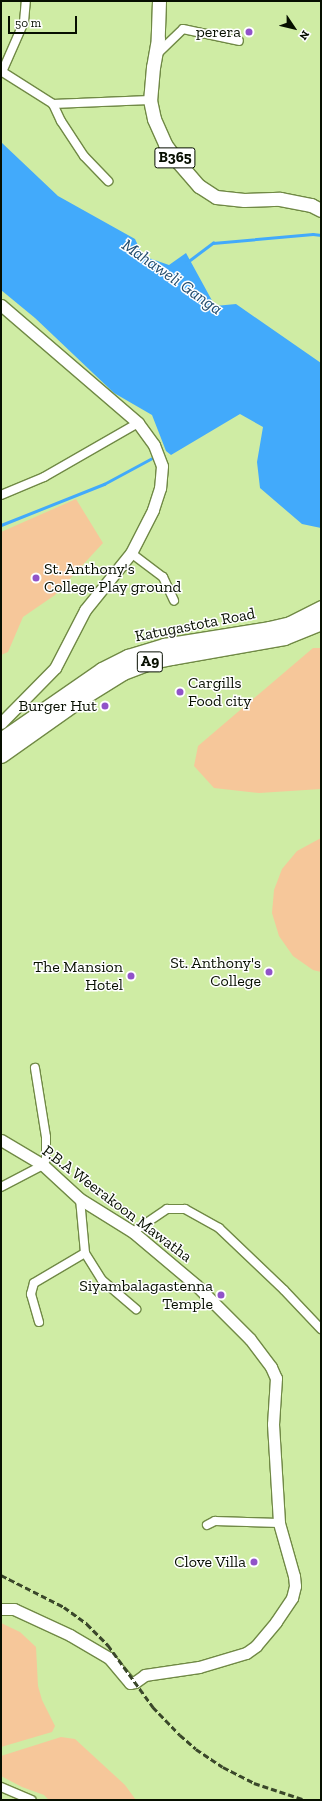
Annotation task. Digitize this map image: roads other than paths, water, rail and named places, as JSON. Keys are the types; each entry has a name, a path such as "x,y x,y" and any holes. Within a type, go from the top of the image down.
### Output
{"highway":[{"name":"Katugastota Road","path":"1,740 102,670 128,657 164,646 273,628 296,622 321,608"},
{"name":"Katugastota Road","path":"1,755 83,697 118,675 137,666 171,657 268,641 299,632 321,622"}],"main road":[{"name":"B365","path":"159,1 158,39 150,100 154,119 165,144 194,182 207,193 226,199 291,201 311,205 321,210"}],"street":[{"path":"26,1 24,22 2,72 53,104 61,121 84,156 108,181"},
{"path":"156,55 183,29 239,41"},
{"path":"53,104 150,100"},
{"path":"1,305 138,424 154,446 162,466 160,488 153,510 131,552 85,610 55,668 1,723"},
{"path":"1,495 44,477 138,424"},
{"path":"131,552 163,577 174,601"},
{"path":"1,1187 43,1165 46,1159 46,1137 35,1068"},
{"name":"P.B.A Weerakoon Mawatha","path":"1,1140 43,1165 80,1199 133,1232 196,1285 250,1339 271,1367 276,1378 273,1424 279,1523 294,1576 295,1586 292,1598 276,1622 256,1646 246,1653 199,1667 144,1675 135,1682 130,1683 109,1658 70,1635 14,1609 1,1609"},
{"path":"80,1199 85,1253 102,1280 136,1309"},
{"path":"133,1232 168,1209 185,1209 219,1228 284,1290 321,1329"},
{"path":"39,1322 31,1294 34,1283 85,1253"},
{"path":"207,1525 215,1521 279,1523"},
{"path":"1,1787 31,1800"}],"water":[{"name":"Mahaweli Ganga","path":"1,142 58,196 135,239 143,256 169,265 186,253 215,306 236,304 321,363 321,528 302,524 260,488 257,462 263,427 240,414 171,455 166,451 152,415 114,393 35,318 1,290"}],"waterway":[{"path":"186,263 213,243 313,234 321,235"},
{"path":"1,525 104,484 156,456"}],"railway":[{"path":"1,1575 64,1607 87,1624 108,1645 153,1707 196,1749 223,1767 254,1783 305,1800"}],"place":[{"name":"perera","path":"249,32"},
{"name":"St. Anthony's College Play ground","path":"36,578"},
{"name":"Cargills Food city","path":"180,692"},
{"name":"Burger Hut","path":"105,706"},
{"name":"St. Anthony's College","path":"269,972"},
{"name":"The Mansion Hotel","path":"131,976"},
{"name":"Siyambalagastenna Temple","path":"221,1295"},
{"name":"Clove Villa","path":"254,1562"}]}
